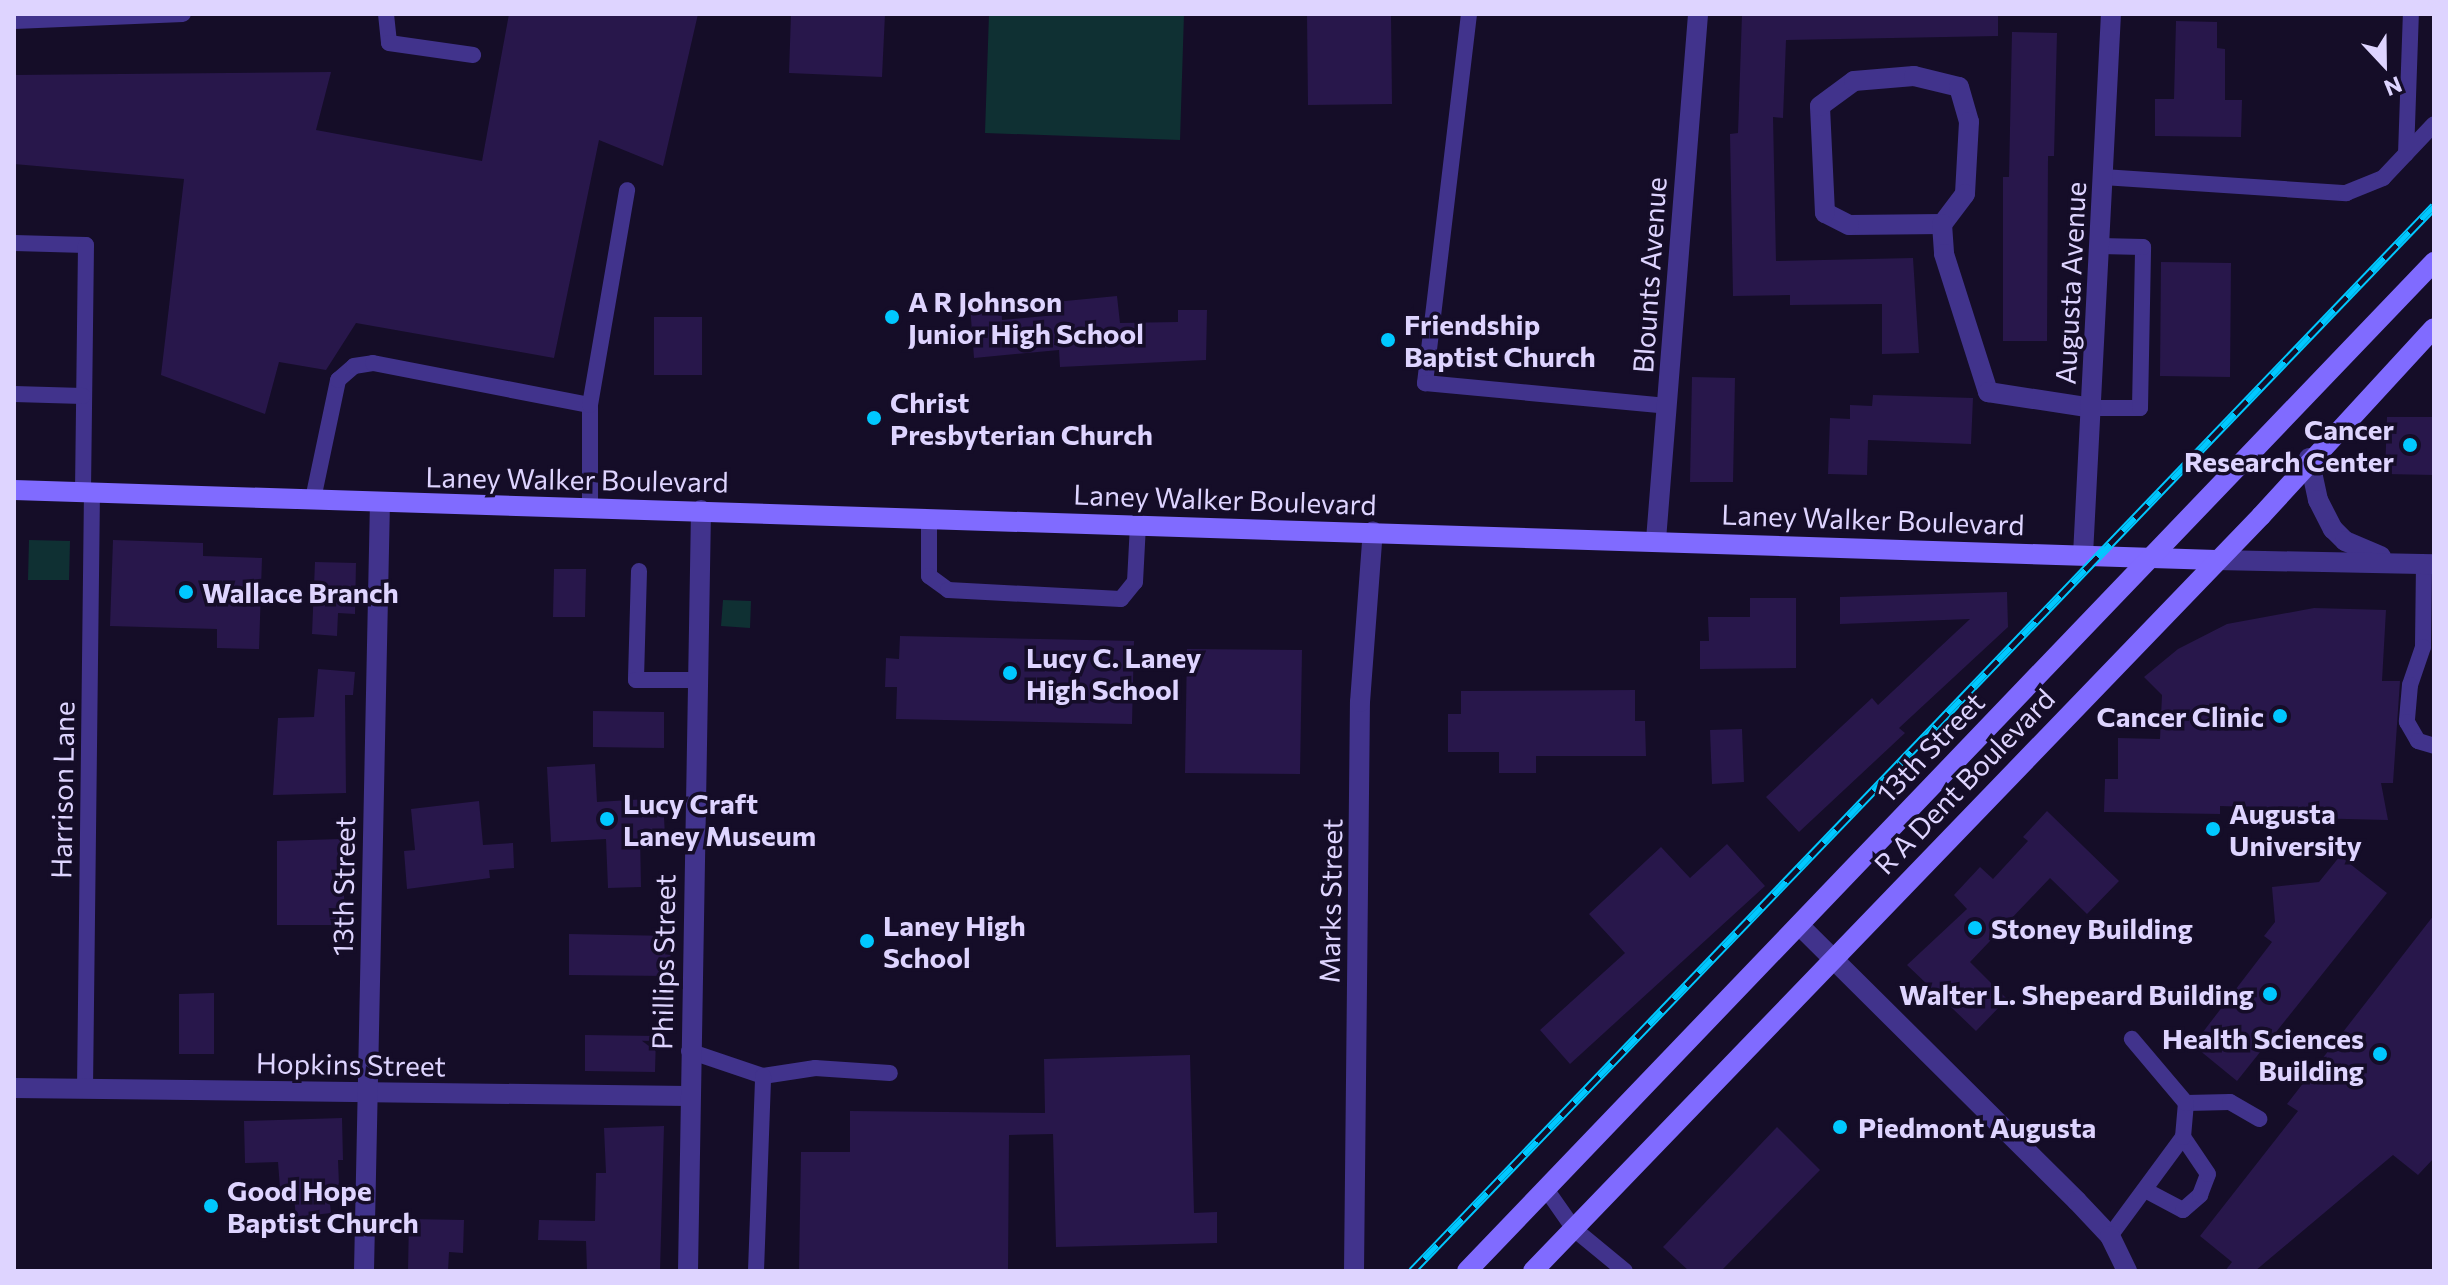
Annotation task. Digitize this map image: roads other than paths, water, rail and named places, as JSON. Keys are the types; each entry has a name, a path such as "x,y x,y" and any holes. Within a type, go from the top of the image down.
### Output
{"main road":[{"name":"13th Street","path":"1467,1271 2434,262"},
{"name":"R A Dent Boulevard","path":"1533,1271 2216,560 2434,328"},
{"name":"Laney Walker Boulevard","path":"14,490 2216,560"}],"street":[{"name":"Blounts Avenue","path":"1656,540 1698,14"},
{"name":"Augusta Avenue","path":"2083,555 2111,14"},
{"path":"1942,224 1849,225 1825,213 1820,106 1854,81 1914,76 1959,87 1969,122 1965,194 1942,224 1944,254 1988,392 2092,408"},
{"path":"2309,458 2318,500 2333,529 2345,541 2392,560"},
{"name":"13th Street","path":"364,1271 380,502"},
{"name":"Phillips Street","path":"688,1271 688,1096 701,510"},
{"name":"Marks Street","path":"1354,1271 1360,702 1373,531"},
{"name":"Laney Walker Boulevard","path":"2216,560 2392,560 2429,564"},
{"path":"1799,925 2110,1236 2127,1271"},
{"name":"Hopkins Street","path":"14,1088 688,1096"}],"lane":[{"path":"14,21 183,14"},
{"path":"386,14 389,43 473,55"},
{"path":"1469,14 1425,383 1667,406"},
{"path":"2406,154 2411,14"},
{"path":"2103,177 2346,193 2383,178 2434,124"},
{"path":"590,508 590,405 627,190"},
{"name":"Harrison Lane","path":"14,243 86,245 83,396 88,492 85,1089"},
{"path":"2092,408 2140,408 2143,247 2100,246"},
{"path":"313,499 338,380 354,366 373,363 590,405"},
{"path":"14,394 83,396"},
{"path":"929,518 929,576 948,590 1121,599 1135,582 1138,524"},
{"path":"2429,564 2429,648 2410,685 2407,722 2418,741 2434,746"},
{"path":"639,571 636,680 697,680"},
{"path":"2110,1236 2183,1137 2186,1103 2132,1039"},
{"path":"689,1051 763,1076 815,1068 890,1073"},
{"path":"756,1271 763,1076"},
{"path":"2186,1103 2230,1102 2260,1119"},
{"path":"2145,1190 2183,1210 2200,1195 2208,1174 2183,1137"},
{"path":"1546,1189 1574,1229 1625,1271"}],"railway":[{"path":"1412,1271 2434,206"}],"place":[{"name":"A R Johnson Junior High School","path":"892,317"},
{"name":"Friendship Baptist Church","path":"1388,340"},
{"name":"Christ Presbyterian Church","path":"874,418"},
{"name":"Cancer Research Center","path":"2410,445"},
{"name":"Wallace Branch","path":"186,592"},
{"name":"Lucy C. Laney High School","path":"1010,673"},
{"name":"Cancer Clinic","path":"2280,716"},
{"name":"Lucy Craft Laney Museum","path":"607,819"},
{"name":"Augusta University","path":"2213,829"},
{"name":"Stoney Building","path":"1975,928"},
{"name":"Laney High School","path":"867,941"},
{"name":"Walter L. Shepeard Building","path":"2270,994"},
{"name":"Health Sciences Building","path":"2380,1054"},
{"name":"Piedmont Augusta","path":"1840,1127"},
{"name":"Good Hope Baptist Church","path":"211,1206"}]}
